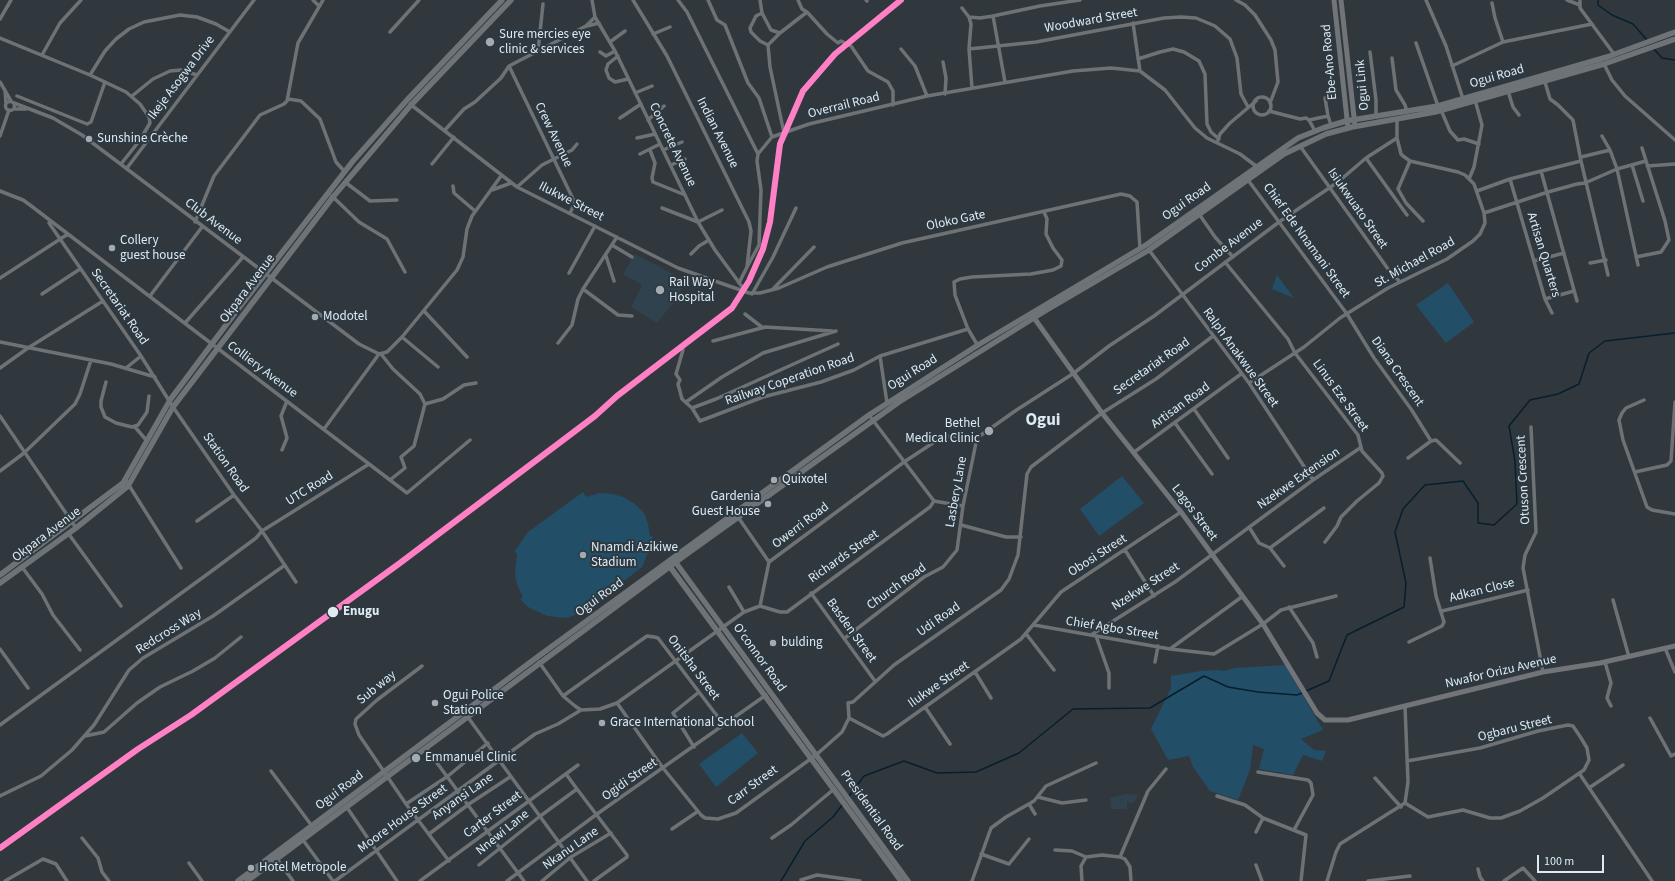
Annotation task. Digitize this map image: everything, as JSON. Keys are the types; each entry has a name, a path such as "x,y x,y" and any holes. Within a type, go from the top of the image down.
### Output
{"main road":[{"name":"Okpara Avenue","path":"0,583 76,528 128,486 173,407 270,278 345,182 483,24 502,0"},
{"name":"Okpara Avenue","path":"0,575 115,490 125,480 170,400 265,273 344,172 407,100 483,24 512,0"},
{"name":"Ogui Road","path":"247,881 347,808 386,774 464,712 536,658 669,565 869,415 1148,247 1198,212 1300,145 1326,134 1355,126 1397,119 1545,82 1591,65 1614,54 1675,32"},
{"name":"Ogui Road","path":"1198,212 1256,166 1298,138 1331,125 1346,121 1440,108 1463,99 1591,65 1604,64 1675,39"},
{"name":"Ogui Road","path":"1032,316 1140,249 1148,247"},
{"name":"Ogui Road","path":"675,560 684,556 736,515 979,348"},
{"path":"37,547 41,553"},
{"path":"681,576 684,556"},
{"path":"675,560 681,576"},
{"name":"Ogui Road","path":"238,881 343,803 468,718 663,573 669,565"},
{"path":"669,565 681,576"},
{"path":"663,573 681,576"},
{"name":"O'connor Road","path":"681,576 723,627 816,755"},
{"name":"O'connor Road","path":"681,576 717,631 810,757"},
{"name":"Presidential Road","path":"816,755 838,784 853,810 901,881"},
{"name":"Presidential Road","path":"810,757 834,790 853,810 908,881"}],"street":[{"path":"0,19 11,0"},
{"path":"42,55 60,23 81,0"},
{"name":"Ikeje Asogwa Drive","path":"127,168 254,0"},
{"path":"313,0 319,6"},
{"path":"195,222 214,176 260,115 284,104 288,99 298,43 323,0"},
{"path":"390,32 419,0"},
{"name":"Concrete Avenue","path":"592,0 595,16 618,56 698,222 746,292"},
{"name":"Indian Avenue","path":"633,0 667,56 749,222 751,231 747,267 739,283"},
{"path":"678,0 687,12 758,154 757,167 761,190 762,209 759,245 747,267"},
{"path":"708,0 717,20 725,25 748,83 759,98 772,137 758,154"},
{"path":"760,0 762,13 771,30 780,33"},
{"path":"798,0 802,9 808,12 808,15 838,43 841,41 852,47 868,70 888,82 893,91 893,105"},
{"path":"969,17 980,18 994,16 1040,6 1080,0"},
{"path":"1236,0 1245,5 1255,15 1271,40 1277,66 1278,82 1269,111 1263,115 1256,113 1248,107"},
{"name":"Ebe-Ano Road","path":"1334,0 1339,31 1346,121 1348,128"},
{"name":"Ebe-Ano Road","path":"1341,0 1355,126"},
{"path":"1426,0 1438,23 1463,99"},
{"path":"1567,0 1580,2 1592,24 1614,54"},
{"path":"1492,2 1495,18 1503,42"},
{"path":"538,51 543,4"},
{"path":"962,8 969,17 971,24 969,49 972,88"},
{"path":"768,45 780,33 808,12"},
{"path":"762,13 756,16 750,28 751,32 760,41 768,45"},
{"path":"90,75 105,51 116,39 129,29 144,22 180,15 197,17 216,24 230,32"},
{"path":"586,26 595,16"},
{"path":"994,16 997,45 1005,82"},
{"name":"Woodward Street","path":"969,49 1036,42 1164,18 1187,17 1204,21 1222,31 1234,47 1241,94 1248,107"},
{"path":"445,130 464,109 475,102 500,78 509,66 586,26 599,23"},
{"path":"1133,24 1140,72 1165,90 1195,128 1216,143 1240,154 1256,166"},
{"path":"1452,66 1503,42 1592,24"},
{"path":"653,34 670,27"},
{"path":"610,42 625,31"},
{"path":"0,38 105,82 132,96 140,104 150,121 148,128 121,164"},
{"path":"1416,43 1440,108 1450,130 1458,140 1464,139 1479,144"},
{"path":"768,45 770,67 784,133"},
{"path":"901,49 915,66 927,96"},
{"path":"1138,59 1173,49 1184,52 1199,61 1205,74 1207,124 1211,132 1219,139"},
{"path":"600,52 606,56 615,51"},
{"name":"Ogui Link","path":"1370,52 1376,100 1376,117"},
{"path":"618,56 608,64 606,70 609,78 615,82 628,79"},
{"path":"1392,58 1396,90 1406,106 1407,112"},
{"path":"943,62 946,78 945,94"},
{"path":"1604,64 1612,80 1625,96 1675,140"},
{"name":"Crew Avenue","path":"509,66 574,201 574,205 570,213"},
{"name":"Overrail Road","path":"772,137 809,124 927,96 945,94 1005,82 1096,68 1121,69 1140,72"},
{"path":"132,96 152,79 170,71 181,70 197,75"},
{"path":"0,82 13,102 14,109"},
{"path":"17,96 87,124 91,122 105,82"},
{"path":"1545,82 1550,99 1573,120 1585,183 1606,260 1608,275"},
{"path":"635,93 652,86"},
{"path":"0,136 9,110 6,104 5,88"},
{"path":"1508,91 1513,107 1519,115"},
{"path":"1216,143 1230,123 1256,101 1264,98 1271,105"},
{"path":"1325,98 1331,125"},
{"path":"288,99 301,102 320,119 336,162 344,172"},
{"name":"Ilukwe Street","path":"407,100 411,105 517,187 678,268 737,290"},
{"path":"1397,119 1397,138 1401,154 1410,161 1458,172 1470,179 1474,167 1482,125 1475,100"},
{"path":"1256,101 1253,107 1256,113"},
{"path":"6,104 13,102"},
{"name":"Club Avenue","path":"13,102 68,126 127,168 195,222 359,344 380,354"},
{"path":"620,118 641,104"},
{"path":"648,120 664,106"},
{"name":"Club Avenue","path":"9,110 29,109"},
{"path":"1269,111 1310,120 1328,116"},
{"path":"1310,120 1315,131"},
{"path":"637,138 655,134"},
{"path":"1602,136 1610,150 1617,169 1638,265"},
{"path":"432,164 454,137"},
{"name":"Combe Avenue","path":"1074,373 1279,222 1330,188 1366,158 1397,138"},
{"path":"663,150 682,142"},
{"path":"517,187 542,165 572,150 577,144"},
{"path":"640,154 660,144"},
{"name":"Isiukwuato Street","path":"1300,145 1388,269 1400,282"},
{"path":"1636,256 1661,252 1669,240 1665,221 1642,148"},
{"path":"650,150 655,163 652,178 653,182 685,195"},
{"path":"1477,191 1510,179 1610,150"},
{"path":"1366,158 1406,213 1410,207"},
{"path":"671,165 685,159"},
{"path":"1410,161 1398,190 1410,207 1423,221"},
{"name":"Artisan Quarters","path":"1484,213 1548,192 1585,183 1617,169 1646,161"},
{"path":"1647,166 1675,164"},
{"path":"1632,165 1643,201"},
{"name":"Artisan Quarters","path":"1541,171 1577,301"},
{"path":"324,429 380,354 387,352 402,337 461,263 465,251 468,230 475,211 501,176"},
{"name":"St. Michael Road","path":"1249,383 1296,353 1347,314 1400,282 1447,259 1473,242 1482,230 1484,213 1477,191 1470,179"},
{"name":"Artisan Quarters","path":"1510,179 1545,299 1552,313"},
{"name":"Chief Ede Nnamani Street","path":"1248,180 1347,314"},
{"path":"345,182 370,200 397,200"},
{"path":"492,190 511,183"},
{"path":"453,186 453,191 458,197 475,211"},
{"path":"0,191 23,200 47,220"},
{"path":"328,193 353,217 387,239 405,272"},
{"name":"Oloko Gate","path":"737,290 752,294 772,290 802,279 827,267 902,243 1121,194 1126,194 1135,199 1138,204 1140,249"},
{"path":"662,208 698,222 722,210"},
{"path":"752,294 773,257 796,208"},
{"path":"979,348 968,329 953,288 955,281 979,276 1031,274 1053,270 1062,263 1062,260 1053,248 1046,234 1047,219 1044,212"},
{"path":"1198,212 1215,237 1233,257"},
{"name":"Colliery Avenue","path":"47,220 68,234 150,296 408,493 470,440"},
{"name":"Secretariat Road","path":"47,220 141,356 173,407"},
{"path":"569,273 595,226"},
{"path":"150,296 202,227"},
{"path":"0,278 68,234"},
{"path":"558,343 572,325 578,299 583,289 617,237"},
{"path":"691,254 696,248 709,240"},
{"path":"612,245 632,257"},
{"name":"Ralph Anakwue Street","path":"1148,247 1181,295 1249,383 1313,480"},
{"path":"772,290 814,248"},
{"path":"1534,261 1564,253"},
{"path":"606,256 614,281"},
{"path":"185,323 243,257"},
{"path":"1590,263 1606,260"},
{"name":"Linus Eze Street","path":"1225,262 1288,339 1296,353 1358,435 1360,448 1382,473 1382,480 1341,517 1337,526 1325,542"},
{"path":"42,294 80,269"},
{"path":"583,289 618,315 632,316"},
{"path":"1545,299 1574,291"},
{"path":"0,368 28,348 103,301"},
{"path":"424,311 467,357"},
{"path":"745,314 763,328"},
{"name":"Diana Crescent","path":"1347,314 1374,358 1411,409 1431,441"},
{"name":"Lagos Street","path":"1032,316 1102,413 1181,512 1263,624 1317,713 1323,718 1333,721"},
{"path":"686,402 722,377 762,353 836,331 763,328 713,341"},
{"name":"Railway Coperation Road","path":"692,408 700,421 706,420 763,397 831,379 854,370 880,356 968,329"},
{"name":"Secretariat Road","path":"1027,474 1031,467 1042,458 1102,413 1161,376 1213,336"},
{"path":"402,337 438,367"},
{"path":"0,342 126,368 155,377"},
{"path":"682,350 676,374 680,380 678,384 682,399 692,408 716,400 838,344"},
{"path":"380,354 393,369 420,394 425,404 414,446 401,457 405,468 390,480"},
{"path":"126,368 141,356"},
{"path":"880,356 887,403"},
{"path":"0,471 24,453 74,404 80,394 90,360"},
{"path":"977,438 1015,411 1074,373"},
{"name":"Artisan Road","path":"1133,453 1241,374"},
{"path":"106,382 101,401 105,417 116,423 135,427 147,442"},
{"path":"425,404 443,399 464,385 476,383"},
{"path":"135,427 141,422 147,412 150,396"},
{"path":"1644,400 1626,408 1619,420 1623,440 1648,508 1675,514"},
{"path":"282,450 287,438 282,416 287,401"},
{"path":"1635,472 1667,465 1671,461 1675,402"},
{"name":"Station Road","path":"173,407 234,495 262,530 296,582"},
{"path":"1194,409 1228,458"},
{"path":"869,415 934,501 963,506"},
{"path":"0,416 76,528"},
{"path":"1175,423 1212,474"},
{"name":"Otuson Crescent","path":"1530,427 1537,524 1535,537 1523,564 1543,672"},
{"name":"Owerri Road","path":"760,606 769,562 904,462 942,437 953,436 977,438"},
{"name":"Lasbery Lane","path":"957,550 963,506 977,438"},
{"path":"1408,458 1431,441 1437,441 1460,463"},
{"name":"Nzekwe Extension","path":"1211,554 1360,448"},
{"name":"UTC Road","path":"0,725 227,560 256,538 262,530 369,464"},
{"name":"Udi Road","path":"816,755 842,732 849,718 848,703 853,702 875,680 950,624 1000,590 1009,579 1018,555 1027,474"},
{"path":"125,480 181,568"},
{"path":"197,521 234,495"},
{"name":"Richards Street","path":"760,606 783,613 930,507 934,501"},
{"path":"1270,548 1324,508"},
{"name":"Obosi Street","path":"1034,625 1061,592 1181,512"},
{"path":"736,515 769,562"},
{"path":"961,525 1006,536 1020,537"},
{"path":"1249,527 1259,543 1270,548 1284,566"},
{"path":"68,533 121,606"},
{"name":"Church Road","path":"845,638 924,577 943,567 957,550"},
{"path":"1124,550 1154,596"},
{"name":"Nzekwe Street","path":"1090,635 1154,596 1211,554"},
{"name":"Adkan Close","path":"1409,642 1442,626 1444,620 1436,596 1430,558"},
{"name":"Redcross Way","path":"0,796 41,776 72,750 103,713 129,670 137,663 169,641 218,613 285,565"},
{"path":"22,567 42,594 53,615 80,650"},
{"path":"729,587 744,612"},
{"name":"Adkan Close","path":"1442,611 1528,590"},
{"name":"Basden Street","path":"811,592 875,680"},
{"name":"Chief Agbo Street","path":"1034,625 1170,649 1242,596"},
{"path":"1170,649 1214,654 1263,624 1275,613 1289,607 1336,596"},
{"path":"1613,600 1629,657"},
{"path":"536,658 563,696 581,710 600,709 617,703 744,612 760,606"},
{"path":"1289,607 1313,644 1317,657"},
{"name":"Ilukwe Street","path":"849,718 884,736 976,672 1027,634 1034,625"},
{"path":"1027,634 1054,670"},
{"name":"Onitsha Street","path":"563,696 647,636 658,638 724,725"},
{"path":"1096,636 1109,673 1109,688"},
{"path":"84,736 104,732 137,703 160,686 189,673 215,658 241,637"},
{"path":"1155,662 1158,646"},
{"name":"Nwafor Orizu Avenue","path":"1333,721 1348,720 1543,672 1604,662 1675,646"},
{"path":"1665,648 1675,672"},
{"path":"0,649 28,688"},
{"path":"1604,662 1611,683 1607,698 1611,706"},
{"name":"Sub way","path":"386,774 359,735 355,721 376,700 422,666"},
{"path":"976,672 991,698"},
{"path":"694,747 673,713 699,692"},
{"name":"Ogidi Street","path":"507,881 597,814 770,692"},
{"path":"617,703 663,768 697,812 672,829"},
{"path":"1327,881 1340,844 1405,803 1408,793 1405,706"},
{"path":"925,707 950,744"},
{"name":"Moore House Street","path":"334,881 535,734 558,724 581,710"},
{"path":"464,712 488,743 510,777 558,843 571,857 588,881"},
{"path":"1650,718 1671,756 1675,754"},
{"name":"Ogbaru Street","path":"1405,803 1428,817 1463,810 1496,818 1509,816 1529,806 1579,773 1586,766 1589,755 1581,738 1570,725 1538,731 1480,748 1407,761"},
{"path":"406,804 448,776 488,743"},
{"path":"426,748 469,804 524,881"},
{"name":"Carr Street","path":"697,812 705,818 711,819 729,816 810,757 816,755"},
{"path":"972,881 978,870 991,828 1006,817 1029,804 1038,797 1046,786 1096,763"},
{"path":"1589,788 1623,765"},
{"name":"Carter Street","path":"420,881 449,862 488,831 578,766"},
{"path":"1120,857 1148,791 1166,769"},
{"path":"271,771 312,826"},
{"path":"1258,772 1308,780 1311,783 1313,795 1294,830"},
{"path":"1579,773 1652,881"},
{"path":"386,774 406,804 449,862"},
{"path":"566,774 611,833 627,857 594,881"},
{"name":"Anyansi Lane","path":"429,834 469,804 510,777"},
{"path":"1375,778 1400,807"},
{"name":"Nnewi Lane","path":"479,865 577,789"},
{"path":"772,838 791,825 834,790"},
{"path":"1217,796 1245,804 1263,818 1306,835 1301,881"},
{"path":"1038,797 1062,803 1086,800"},
{"path":"343,803 398,881"},
{"path":"1029,804 1035,814"},
{"path":"1256,832 1263,818"},
{"name":"Nkanu Lane","path":"542,881 571,857 611,833"},
{"path":"82,838 98,858 102,872 109,881"},
{"path":"982,854 1009,864 1029,839"},
{"path":"303,840 334,881"},
{"path":"1055,850 1072,851 1086,857 1102,855 1120,857 1124,859 1130,867 1131,881"},
{"path":"1082,881 1081,866 1086,857"},
{"path":"5,881 43,859 56,864 67,881"},
{"path":"278,859 293,881"},
{"path":"189,863 202,881"},
{"path":"1256,866 1262,881"},
{"path":"1504,881 1523,868 1535,881"},
{"path":"1478,869 1480,877 1483,881"},
{"path":"801,880 817,875 860,881"},
{"path":"1368,881 1410,876"}],"shaded area":[{"name":"Rail Way Hospital","path":"635,254 686,281 674,302 657,323 631,307 642,285 623,274"},
{"path":"1277,275 1294,298 1272,289"},
{"path":"1448,283 1474,322 1446,343 1416,305"},
{"path":"1122,476 1144,503 1099,536 1080,509"},
{"name":"Nnamdi Azikiwe Stadium","path":"583,492 586,497 600,493 613,494 623,497 635,504 644,513 650,536 653,536 650,548 642,567 584,612 566,618 547,616 528,607 520,599 523,597 518,587 515,575 517,553 514,552 528,532"},
{"path":"1285,665 1323,730 1301,739 1314,750 1326,751 1322,761 1303,755 1293,775 1259,769 1264,749 1253,745 1250,770 1238,800 1210,791 1193,767 1189,756 1168,760 1151,729 1171,688 1171,676 1201,671 1224,671 1234,668"},
{"path":"742,733 758,753 716,787 699,764"},
{"path":"1126,794 1138,795 1134,803 1127,802 1127,809 1111,809 1110,798"}],"waterway":[{"path":"1598,0 1598,5 1612,15 1633,24 1647,40"},
{"path":"1653,48 1662,58 1675,60"},
{"path":"1306,691 1329,681 1347,635 1404,607 1406,583 1395,532 1403,509 1425,485 1463,481 1478,503 1478,523 1494,525 1517,504 1515,461 1509,426 1530,400 1558,394 1579,384 1589,353 1605,341 1675,333"},
{"path":"849,796 864,776 904,761 937,773 976,772 1019,753 1073,709 1150,708 1204,676 1228,687 1258,692 1297,695 1302,693"},
{"path":"781,881 805,841 833,817 843,804"}],"transit line":[{"path":"0,848 138,749 191,715 400,563 595,416 617,396 732,308 749,281 763,249 770,222 780,144 803,91 835,54 901,0"}],"place":[{"name":"Sure mercies eye clinic & services","path":"490,42"},
{"name":"Sunshine Crèche","path":"89,139"},
{"name":"Collery guest house","path":"112,248"},
{"name":"Rail Way Hospital","path":"660,290"},
{"name":"Modotel","path":"315,317"},
{"name":"Bethel Medical Clinic","path":"989,431"},
{"name":"Quixotel","path":"774,480"},
{"name":"Gardenia Guest House","path":"768,504"},
{"name":"Nnamdi Azikiwe Stadium","path":"583,555"},
{"name":"Enugu","path":"333,612"},
{"name":"bulding","path":"773,643"},
{"name":"Ogui Police Station","path":"435,703"},
{"name":"Grace International School","path":"602,723"},
{"name":"Emmanuel Clinic","path":"416,758"},
{"name":"Hotel Metropole","path":"251,868"}],"district":[{"name":"Ogui","path":"1043,421"}]}
